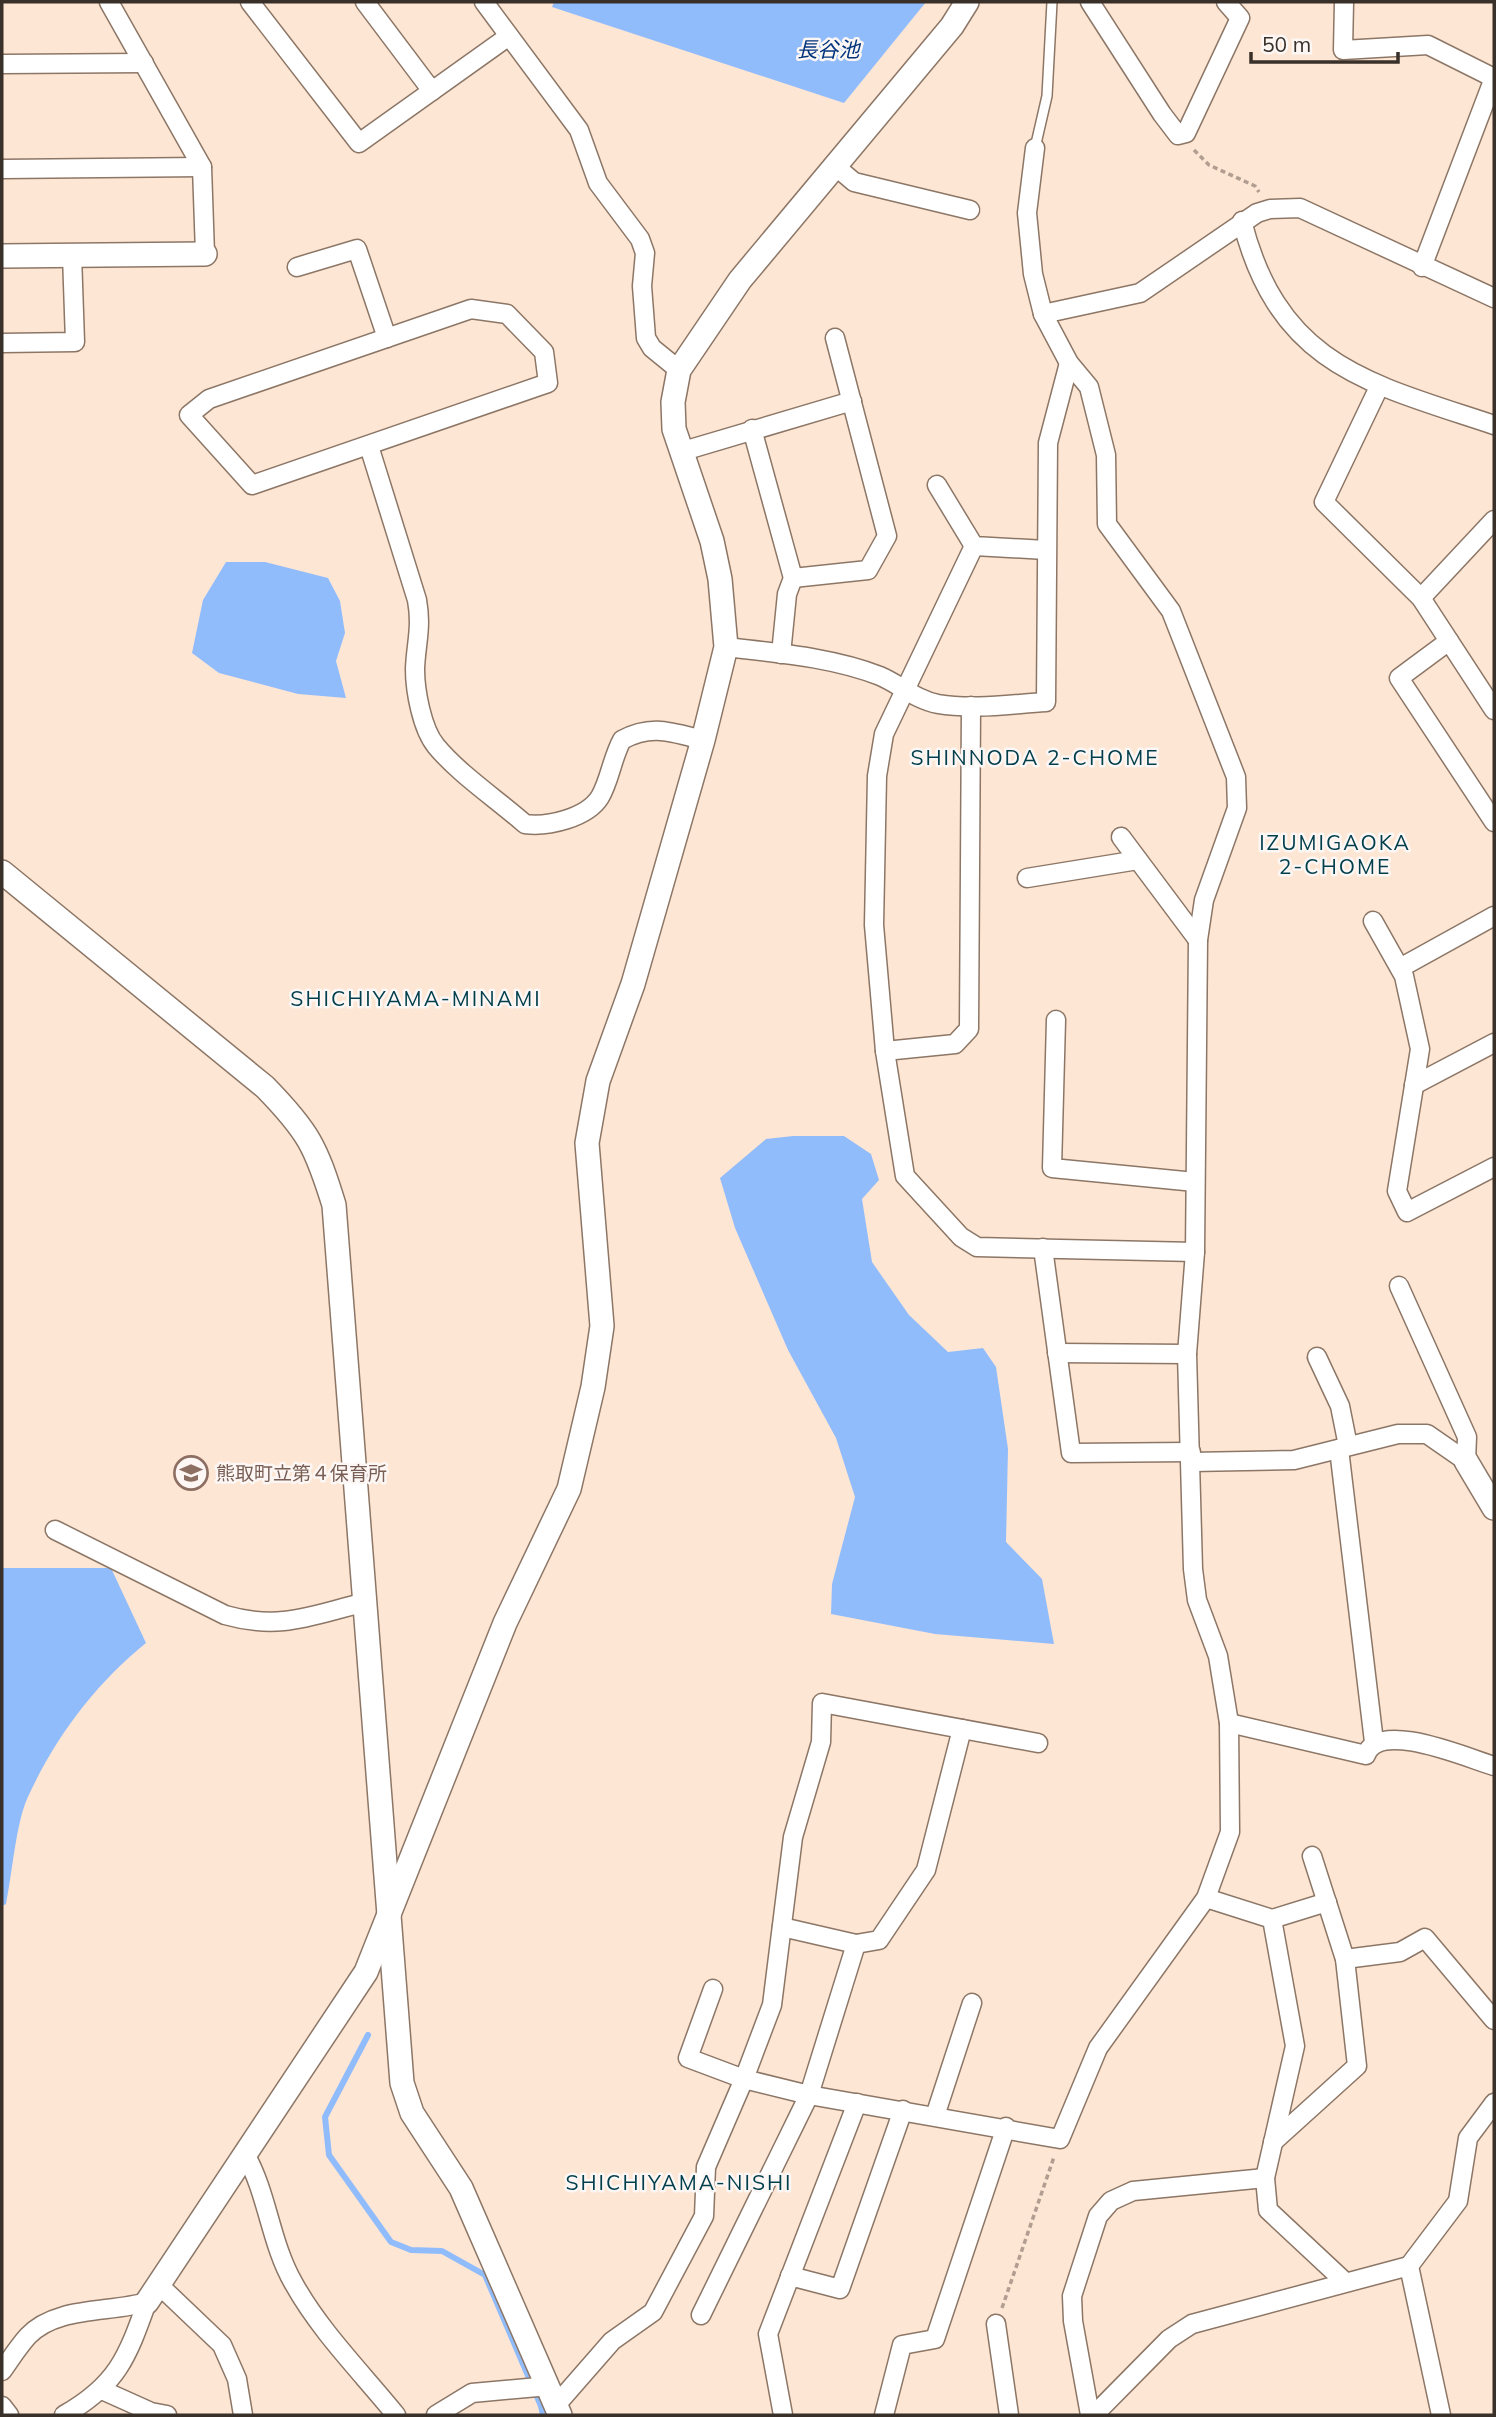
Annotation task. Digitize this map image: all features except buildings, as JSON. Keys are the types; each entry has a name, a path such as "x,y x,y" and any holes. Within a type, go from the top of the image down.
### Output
{"street":[{"path":"2,256 205,254 202,166 109,2"},
{"path":"250,2 359,144 509,36"},
{"path":"365,2 432,91"},
{"path":"484,2 579,130 598,183 640,239 645,253 642,286 646,338 652,348 678,370"},
{"path":"64,2415 93,2399 102,2390 131,2346 153,2293 366,1972 505,1623 569,1489 593,1388 602,1326 587,1143 598,1081 633,984 726,647 720,579 712,541 674,429 673,402 678,370 740,280 952,26 967,2"},
{"path":"1090,2 1161,114 1178,135 1186,133 1240,18 1226,2"},
{"path":"1344,2 1343,50 1428,46 1494,78 1422,267"},
{"path":"2,64 144,63"},
{"path":"713,1989 688,2058 744,2079 809,2095 1006,2127 1060,2139 1098,2048 1206,1898 1230,1832 1229,1723 1218,1656 1198,1600 1193,1569 1186,1354 1195,1252 1198,940 1204,900 1237,808 1236,777 1171,611 1107,524 1106,455 1089,387 1069,363 1043,314 1033,274 1027,213 1035,148"},
{"path":"834,165 854,182 970,210"},
{"path":"2,169 202,166"},
{"path":"1043,314 1140,293 1242,221 1270,209 1300,208 1422,267 1494,298"},
{"path":"1242,221 1251,256 1270,299 1297,331 1328,358 1379,387 1494,425"},
{"path":"297,267 357,249 387,338"},
{"path":"2,343 75,342 72,255"},
{"path":"471,309 507,314 544,352 548,383 252,485 188,415 209,399 387,338 471,309"},
{"path":"793,578 868,570 887,536 835,338"},
{"path":"726,647 849,666 882,677 904,691 936,704 971,706 1046,702 1048,443 1069,363"},
{"path":"1379,387 1324,502 1420,598 1494,710"},
{"path":"680,452 852,401"},
{"path":"752,429 793,578 787,594 781,654"},
{"path":"369,446 417,600 421,625 415,670 421,710 435,745 455,763 525,824 540,826 562,820 589,807 600,797 622,740 640,730 665,731 702,740"},
{"path":"937,485 974,546"},
{"path":"1420,598 1494,520"},
{"path":"974,546 1046,550"},
{"path":"974,546 884,734 877,776 874,925 885,1051 905,1176 961,1237 977,1247 1195,1252"},
{"path":"1449,642 1399,678 1494,822"},
{"path":"885,1051 955,1044 969,1029 971,706"},
{"path":"1121,837 1198,940"},
{"path":"1027,878 1138,860"},
{"path":"2,872 265,1087 299,1122 317,1150 334,1205 391,1907 402,2083 409,2103 461,2188 555,2402"},
{"path":"1399,968 1494,916"},
{"path":"1373,922 1404,976 1420,1049 1397,1191 1407,1212 1494,1167"},
{"path":"1056,1020 1052,1168 1195,1182"},
{"path":"1413,1085 1494,1043"},
{"path":"1043,1248 1071,1453 1294,1460 1398,1434 1427,1434 1466,1461 1494,1507"},
{"path":"1399,1286 1467,1437 1466,1461"},
{"path":"1057,1353 1186,1354"},
{"path":"1229,1723 1366,1755 1374,1742 1340,1406 1317,1357"},
{"path":"55,1530 225,1615 255,1623 278,1624 366,1602"},
{"path":"555,2402 612,2341 653,2312 705,2216 706,2167 772,2005 793,1837 821,1742 822,1703 1038,1743"},
{"path":"782,1927 856,1944 879,1940 926,1870 962,1729"},
{"path":"1374,1742 1395,1737 1494,1766"},
{"path":"1273,2142 1357,2066 1345,1959 1312,1856"},
{"path":"1206,1898 1272,1919 1327,1902"},
{"path":"1272,1919 1295,2046 1265,2178 1268,2210 1344,2281"},
{"path":"1345,1959 1400,1952 1425,1938 1494,2020"},
{"path":"701,2315 809,2095 856,1944"},
{"path":"935,2116 972,2003"},
{"path":"783,2415 768,2334 857,2103"},
{"path":"1092,2415 1169,2339 1192,2324 1344,2281 1409,2266 1458,2201 1468,2138 1494,2103"},
{"path":"790,2276 840,2289 903,2110"},
{"path":"884,2415 902,2345 935,2339 1006,2127"},
{"path":"245,2154 254,2169 275,2245 294,2286 396,2415"},
{"path":"1092,2415 1073,2321 1072,2296 1098,2216 1111,2201 1133,2191 1265,2178"},
{"path":"1409,2266 1441,2415"},
{"path":"2,2371 29,2335 46,2322 153,2293"},
{"path":"153,2293 222,2345 237,2379 243,2415"},
{"path":"996,2324 1009,2415"},
{"path":"102,2390 151,2412 167,2415"},
{"path":"436,2415 472,2393 555,2402"},
{"path":"2,2406 9,2415"}],"lane":[{"path":"1035,148 1047,96 1052,2"}],"path":[{"path":"1178,135 1209,165 1255,186 1270,209"},
{"path":"996,2324 1060,2139"}],"water":[{"name":"長谷池","path":"554,2 926,2 844,103 552,7"},
{"path":"226,562 265,562 328,578 340,601 345,633 336,661 346,698 298,694 219,673 192,653 203,600"},
{"path":"844,1136 871,1154 879,1180 862,1199 872,1262 909,1315 948,1352 983,1348 996,1367 1008,1449 1006,1542 1042,1579 1054,1644 935,1634 831,1614 832,1584 855,1497 836,1438 788,1350 735,1228 720,1178 766,1139"},
{"path":"2,1568 111,1568 146,1643 93,1695 50,1755 23,1810 6,1904 2,1906"}],"waterway":[{"path":"368,2035 325,2117 329,2155 391,2242 411,2250 442,2251 485,2275 543,2415"}],"place":[{"name":"熊取町立第４保育所","path":"191,1473"}],"district":[{"name":"SHINNODA 2-CHOME","path":"1035,757"},
{"name":"IZUMIGAOKA 2-CHOME","path":"1335,854"},
{"name":"SHICHIYAMA-MINAMI","path":"416,998"},
{"name":"SHICHIYAMA-NISHI","path":"679,2182"}]}
